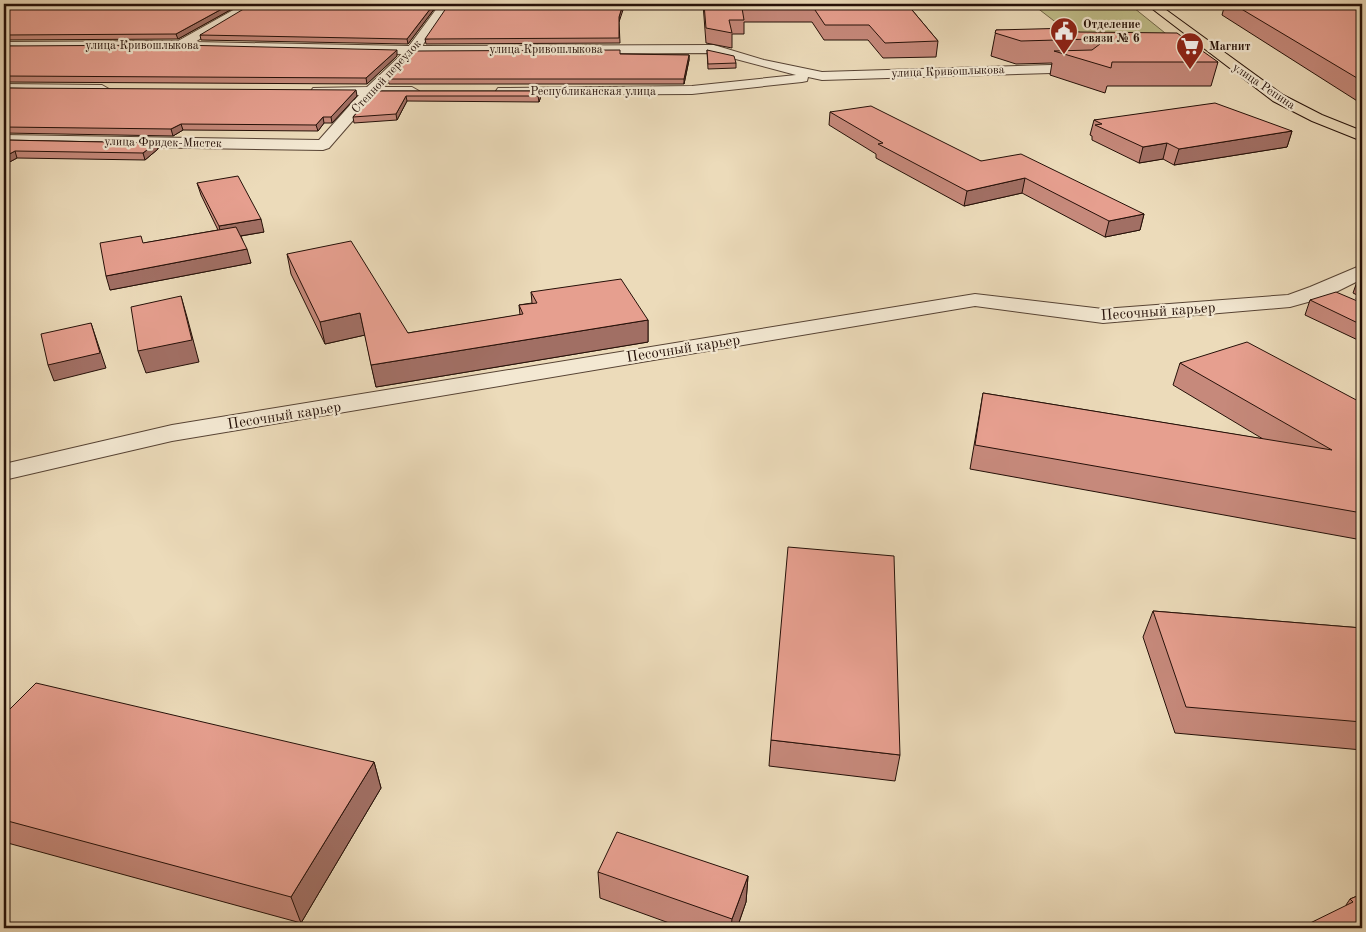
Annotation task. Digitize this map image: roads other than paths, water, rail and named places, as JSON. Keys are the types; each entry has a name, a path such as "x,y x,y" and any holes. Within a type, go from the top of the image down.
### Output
{"main road":[{"name":"улица Репина","path":"1151,4 1278,98 1317,118 1360,134"}],"street":[{"path":"180,45 252,4"},
{"name":"Степной переулок","path":"323,145 371,91 413,50 445,4"},
{"name":"улица Кривошлыкова","path":"4,46 180,45 413,50 714,49 761,63 822,76 1086,68"},
{"name":"Республиканская улица","path":"490,91 692,90 754,85 822,76"},
{"path":"4,88 113,89"},
{"path":"302,90 430,91"},
{"name":"улица Фридек-Мистек","path":"4,140 323,145"},
{"name":"Песочный карьер","path":"4,472 172,433 976,300 1103,316 1290,301 1318,292 1362,271"},
{"path":"1318,292 1345,303"}],"place":[{"name":"Отделение связи № 6","path":"1064,55"},
{"name":"Магнит","path":"1190,70"}]}
